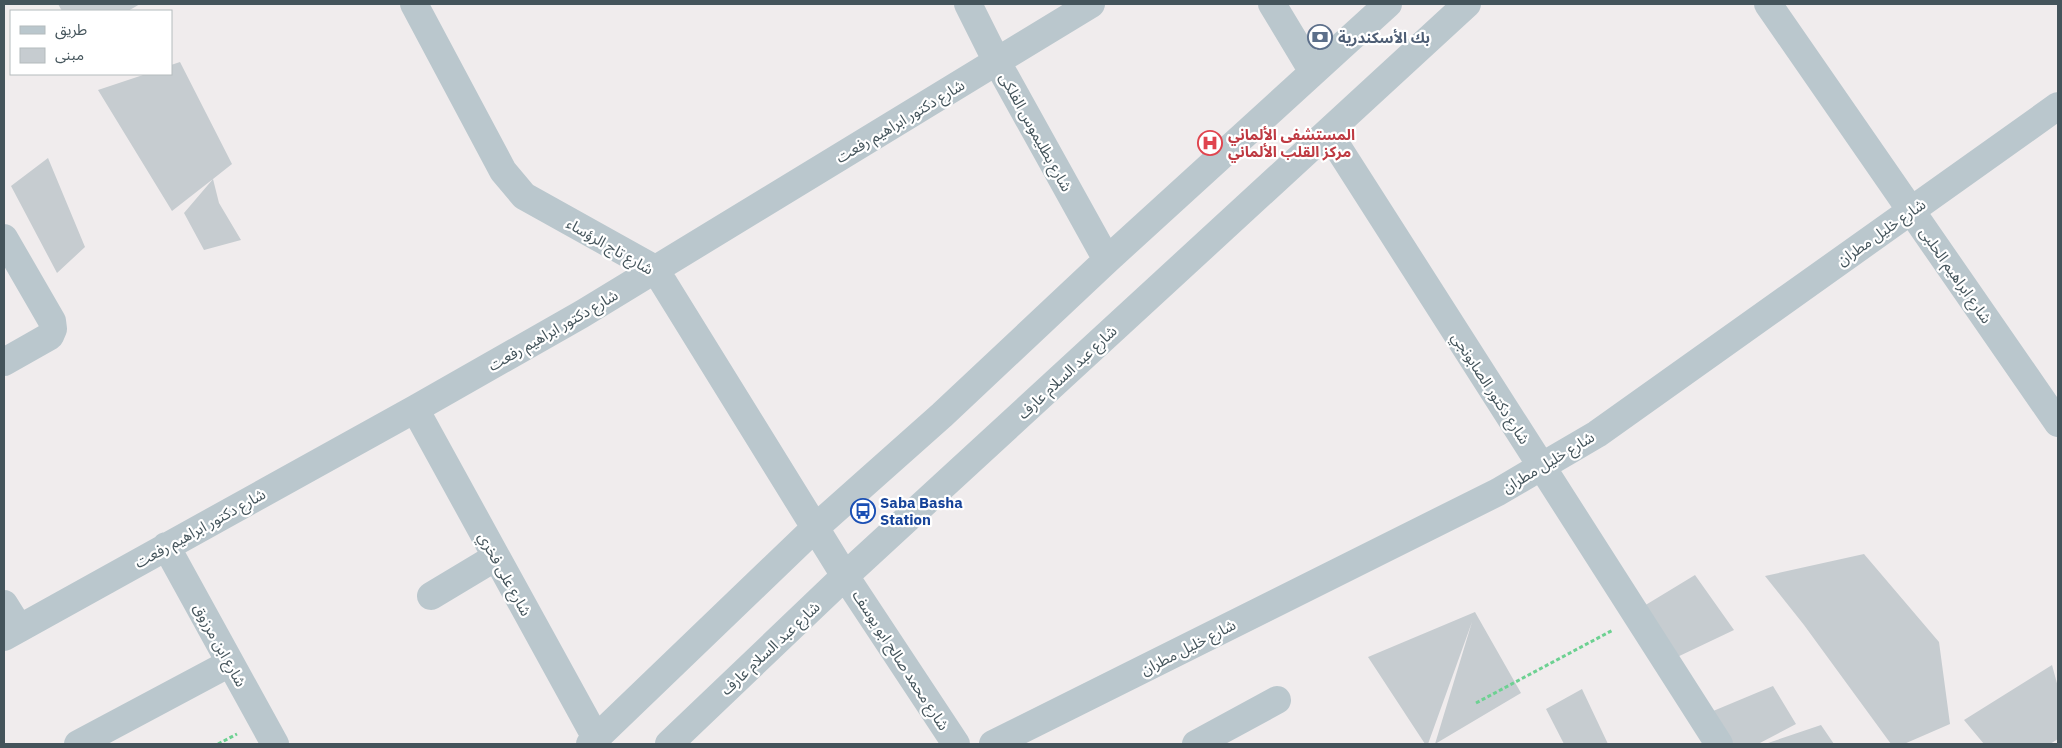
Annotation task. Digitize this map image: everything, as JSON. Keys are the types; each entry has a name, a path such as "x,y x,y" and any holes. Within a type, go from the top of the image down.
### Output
{"street":[{"name":"شارع تاج الرؤساء","path":"414,4 503,171 524,196 655,269 845,576"},
{"name":"شارع بطليموس الفلكى","path":"968,4 997,62 1107,260"},
{"name":"شارع دكتور ابراهيم رفعت","path":"11,632 415,409 582,314 1091,4"},
{"path":"1272,4 1313,72"},
{"path":"593,741 816,527 942,415 1107,260 1388,4"},
{"name":"شارع عبد السلام عارف","path":"669,744 845,576 1467,4"},
{"name":"شارع ابراهيم الحلبى","path":"1768,4 2058,423"},
{"name":"شارع خليل مطران","path":"993,744 1498,492 1542,467 1597,434 2058,106"},
{"name":"شارع دكتور الصابونجي","path":"1328,132 1717,744"},
{"path":"4,238 52,321 53,329 50,336 4,362"},
{"name":"شارع على فخري","path":"415,409 593,741"},
{"name":"شارع ابن مرزوق","path":"166,546 275,744"},
{"path":"431,596 496,557"},
{"name":"شارع محمد صالح ابو يوسف","path":"845,576 956,744"},
{"path":"4,604 11,632"},
{"path":"78,744 230,664"},
{"path":"1196,744 1277,700"}],"path":[{"path":"1476,702 1638,617"}],"building":[{"path":"58,4 140,4 130,10 61,10"},
{"path":"180,62 232,164 172,211 98,90 143,75 172,75 172,65"},
{"path":"48,158 85,247 57,273 11,186"},
{"path":"213,179 219,203 241,240 204,250 184,213"},
{"path":"1864,554 1939,642 1950,724 1904,744 1891,744 1804,625 1765,576"},
{"path":"1695,575 1734,630 1673,659 1639,609"},
{"path":"1475,612 1521,693 1435,744 1472,622 1428,744 1425,744 1368,657"},
{"path":"2052,665 2058,687 2058,739 2050,744 1984,744 1964,720"},
{"path":"1773,686 1796,724 1758,744 1727,744 1706,714"},
{"path":"1582,689 1608,744 1564,744 1546,709"},
{"path":"1821,725 1834,744 1765,744"}],"place":[{"name":"بك الأسكندرية","path":"1320,37"},
{"name":"المستشفى الألماني مركز القلب الألماني","path":"1210,143"},
{"name":"Saba Basha Station","path":"863,511"}]}
